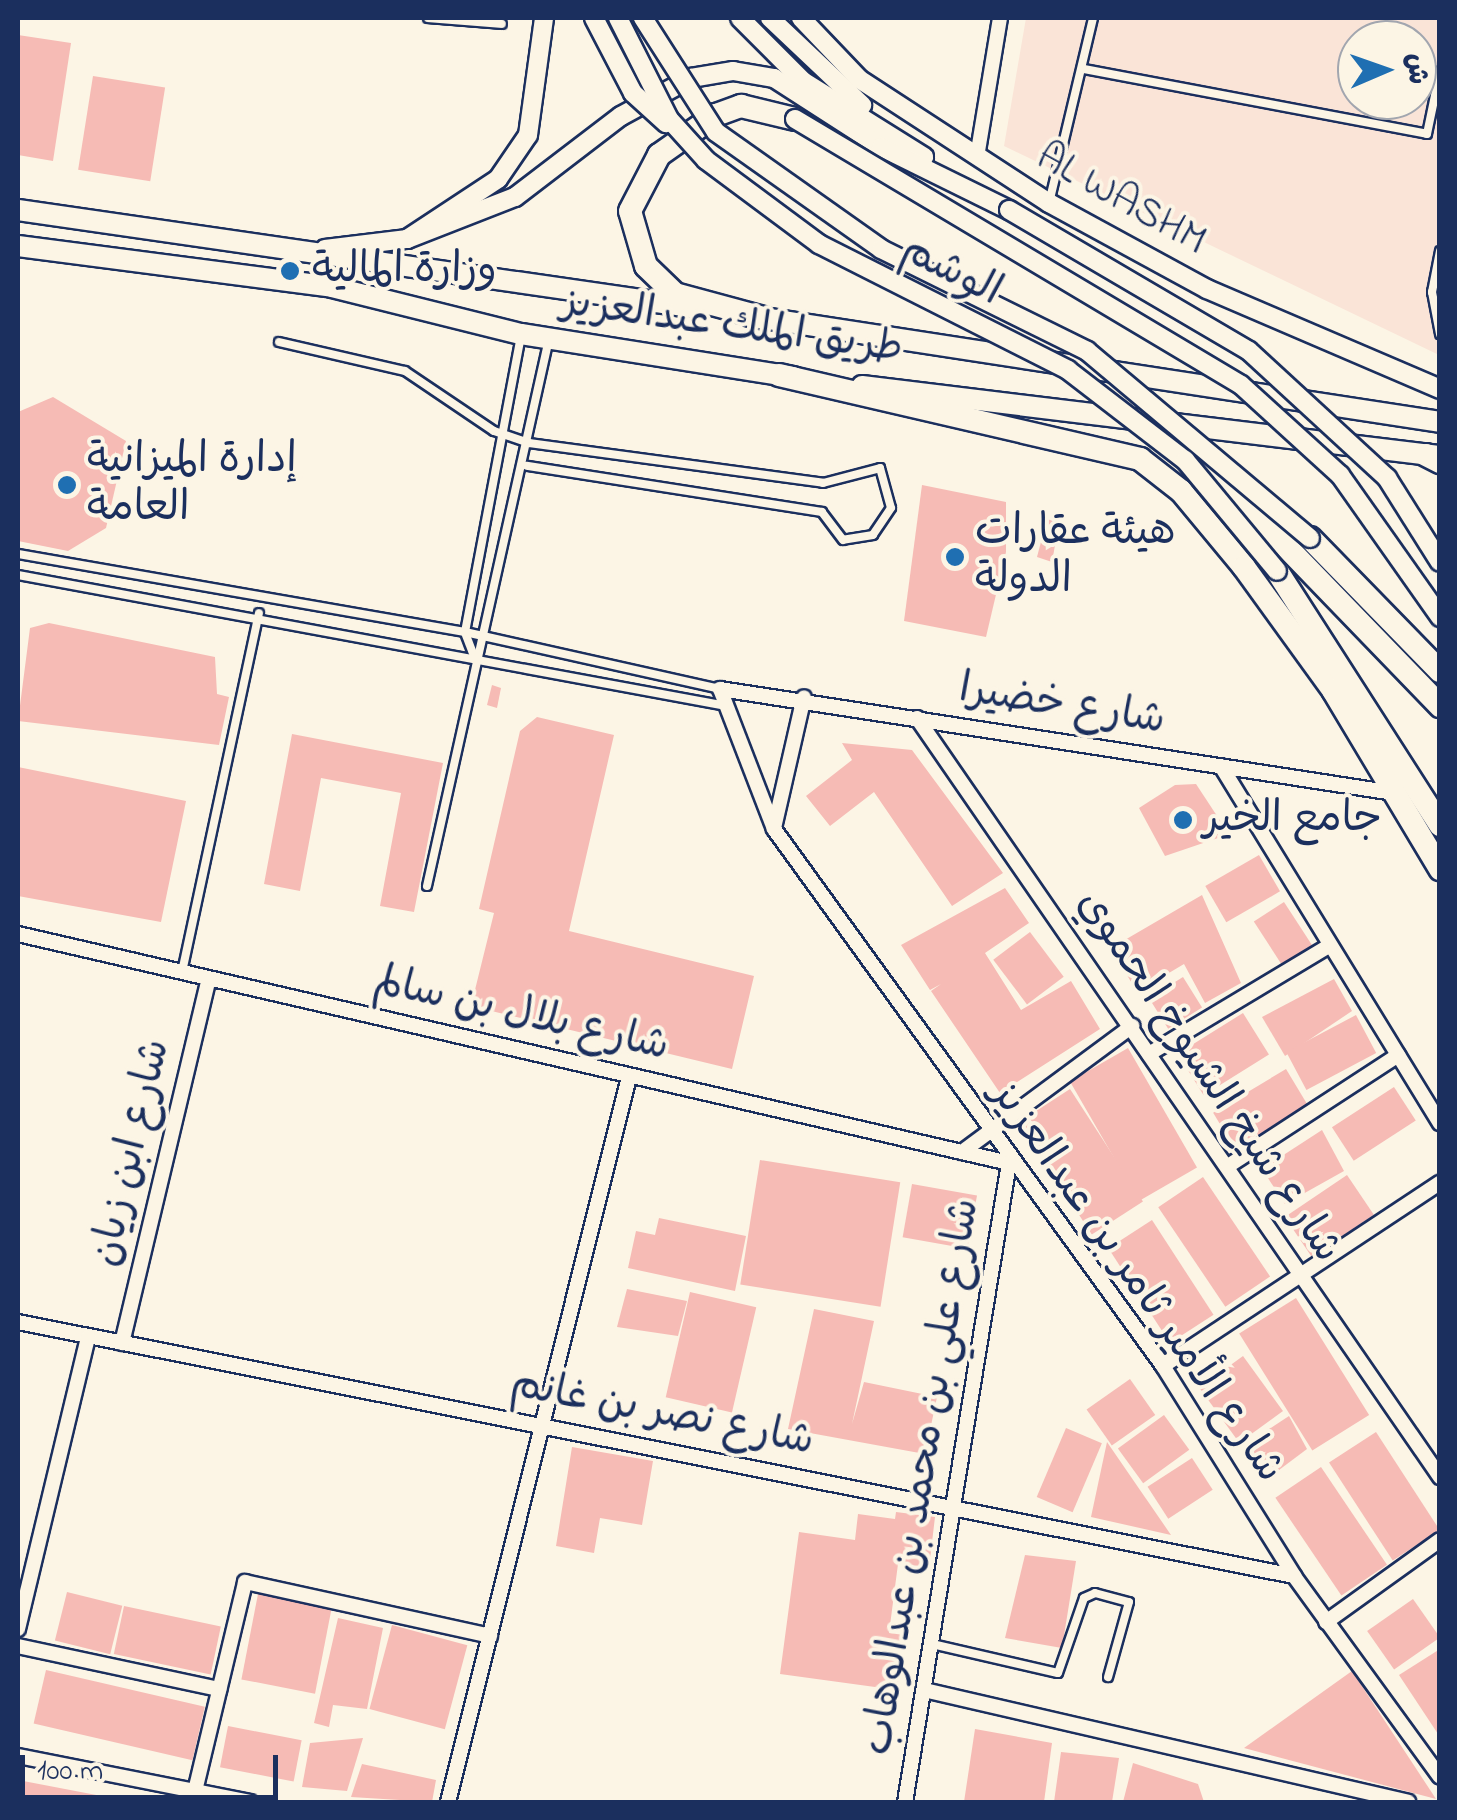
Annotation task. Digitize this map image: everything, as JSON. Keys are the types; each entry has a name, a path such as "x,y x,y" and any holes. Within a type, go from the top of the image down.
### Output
{"main road":[{"path":"764,318 675,294 646,266 630,212 659,155 716,115 741,106 795,119"},
{"name":"طريق الملك عبدالعزيز","path":"18,210 764,318 1440,422"},
{"name":"طريق الملك عبدالعزيز","path":"18,246 332,288 521,334 779,376 1435,458"},
{"path":"779,376 1140,459 1181,491 1244,568 1440,868"},
{"path":"1185,460 1248,507 1440,706"},
{"path":"1310,538 1440,671"},
{"path":"1278,571 1440,825"}],"street":[{"path":"406,239 498,178 528,136 544,18"},
{"path":"594,18 633,94 706,160"},
{"name":"الوشم","path":"618,18 669,119 706,160 819,244 1068,370 1185,460 1278,571"},
{"path":"643,18 716,132 880,249 1087,351 1310,538"},
{"name":"الوشم","path":"740,18 803,81 1010,210"},
{"name":"AL WASHM","path":"770,18 826,80 1010,210"},
{"name":"AL WASHM","path":"801,18 859,80 1049,203 1207,289 1440,389"},
{"path":"977,157 1000,18"},
{"path":"305,250 406,239 515,197 621,116 691,78 733,71 774,78 881,147 1010,210 1249,350 1387,478 1440,562"},
{"path":"795,119 1241,384 1340,475 1440,617"},
{"name":"شارع خضيرا","path":"720,689 804,696 917,718 1394,794"},
{"name":"شارع الأمير ثامر بن عبدالعزيز","path":"720,689 721,706 774,829 1009,1163 1163,1366 1294,1576 1440,1777"},
{"path":"774,829 804,696"},
{"name":"شارع شيخ الشيوخ الحموي","path":"917,718 1440,1477"},
{"path":"1221,766 1440,1123"},
{"name":"شارع بلال بن سالم","path":"18,934 1009,1163"},
{"path":"1148,1054 1329,946"},
{"name":"شارع ابن زيان","path":"122,1343 209,978"},
{"path":"962,1152 1132,1026"},
{"path":"1228,1166 1398,1055"},
{"path":"448,1802 629,1077"},
{"name":"شارع علي بن محمد بن عبدالوهاب","path":"905,1802 1009,1163"},
{"path":"1163,1366 1440,1183"},
{"name":"شارع نصر بن غانم","path":"18,1322 542,1428 956,1504 1294,1576"},
{"path":"18,1629 88,1337"},
{"path":"1326,1622 1440,1540"},
{"path":"196,1791 245,1582 490,1636"},
{"path":"18,1646 219,1689"},
{"path":"924,1690 1408,1802"},
{"path":"18,1756 196,1791 218,1799 251,1802"}],"lane":[{"path":"428,18 502,24"},
{"path":"1049,203 1093,18"},
{"path":"1084,68 1427,134 1440,71"},
{"path":"1440,251 1440,334"},
{"path":"474,656 465,632 521,334"},
{"path":"427,886 474,656 487,638 527,466 549,338"},
{"path":"279,342 406,371 501,432 529,442 822,483 880,468 891,508 873,535 843,540 822,512 527,466"},
{"path":"18,554 465,632 720,689"},
{"path":"18,575 259,613 721,706"},
{"path":"182,972 259,613"},
{"path":"932,1644 1058,1673 1084,1598 1094,1592 1129,1602 1108,1677"}],"shaded area":[{"path":"1026,18 1439,18 1439,355 1004,146"}],"building":[{"path":"18,35 71,43 53,161 18,155"},
{"path":"93,76 165,87 150,181 78,170"},
{"name":"إدارة الميزانية العامة","path":"53,397 126,441 106,528 68,551 18,541 18,412"},
{"name":"هيئة عقارات الدولة","path":"922,485 1006,502 1006,552 986,637 904,621"},
{"path":"1047,519 1059,523 1052,562 1037,557"},
{"path":"49,623 215,657 217,694 229,697 219,745 18,721 30,628"},
{"path":"492,685 501,688 497,708 487,705"},
{"path":"537,717 614,735 569,931 754,976 732,1069 471,1006 494,913 479,909 520,731"},
{"path":"292,734 443,763 414,912 380,906 401,793 321,778 300,891 264,884"},
{"path":"842,743 912,750 1003,873 952,906 874,792 830,826 806,796 852,760"},
{"path":"18,767 186,801 161,922 18,896"},
{"name":"جامع الخير","path":"1196,784 1223,825 1218,838 1165,856 1139,808 1175,785"},
{"path":"1259,855 1280,891 1226,922 1205,886"},
{"path":"1005,888 1029,923 985,953 1021,1010 1071,981 1100,1029 1000,1093 931,991 941,984 930,990 901,945"},
{"path":"1202,895 1241,983 1205,1003 1184,964 1137,992 1111,948"},
{"path":"1284,902 1313,947 1283,967 1254,922"},
{"path":"1030,932 1064,977 1027,1004 993,960"},
{"path":"1183,977 1202,1008 1168,1029 1149,998"},
{"path":"1334,979 1352,1011 1285,1056 1262,1017"},
{"path":"1243,1013 1269,1055 1204,1095 1178,1054"},
{"path":"1356,1015 1376,1053 1306,1090 1286,1052"},
{"path":"1128,1048 1197,1168 1139,1201 1070,1082"},
{"path":"1286,1069 1309,1108 1236,1151 1213,1113"},
{"path":"1394,1087 1416,1121 1354,1161 1332,1127"},
{"path":"1070,1089 1143,1201 1092,1235 1019,1122"},
{"path":"1322,1130 1344,1171 1285,1204 1262,1169"},
{"path":"760,1160 900,1182 881,1307 740,1284"},
{"path":"1347,1175 1374,1215 1312,1257 1285,1217"},
{"path":"1203,1177 1270,1276 1225,1307 1158,1207"},
{"path":"912,1184 977,1195 968,1249 903,1237"},
{"path":"659,1218 746,1236 735,1291 628,1268 636,1231 655,1235"},
{"path":"1152,1220 1214,1315 1170,1343 1108,1248"},
{"path":"627,1289 687,1301 678,1336 617,1327"},
{"path":"690,1292 756,1307 732,1413 666,1397"},
{"path":"1296,1298 1369,1415 1312,1451 1239,1334"},
{"path":"814,1309 874,1321 852,1424 864,1382 937,1397 925,1454 788,1429"},
{"path":"1243,1356 1283,1411 1239,1443 1199,1388"},
{"path":"1130,1379 1155,1415 1112,1445 1087,1409"},
{"path":"1164,1415 1189,1450 1143,1483 1118,1449"},
{"path":"1289,1416 1307,1449 1263,1482 1243,1446"},
{"path":"1066,1428 1102,1443 1073,1512 1037,1497"},
{"path":"1376,1432 1440,1530 1393,1561 1329,1462"},
{"path":"1107,1442 1171,1535 1091,1517"},
{"path":"572,1447 653,1461 642,1525 600,1518 594,1553 556,1546"},
{"path":"1192,1458 1213,1490 1168,1519 1148,1487"},
{"path":"1321,1467 1387,1565 1341,1596 1275,1498"},
{"path":"896,1512 935,1517 929,1568 898,1564 889,1633 904,1635 897,1690 780,1674 799,1532 855,1540 858,1514 895,1519"},
{"path":"1025,1555 1076,1561 1062,1648 1005,1638"},
{"path":"67,1592 122,1606 110,1654 55,1641"},
{"path":"258,1594 332,1608 315,1694 241,1679"},
{"path":"1413,1599 1440,1638 1394,1670 1367,1631"},
{"path":"124,1606 221,1627 211,1675 114,1654"},
{"path":"338,1618 383,1628 367,1709 333,1705 329,1727 314,1723"},
{"path":"392,1625 467,1645 445,1729 369,1709"},
{"path":"1440,1649 1440,1737 1399,1675"},
{"path":"46,1670 205,1707 192,1760 34,1724"},
{"path":"1352,1671 1436,1799 1244,1748"},
{"path":"228,1726 302,1740 294,1782 220,1767"},
{"path":"975,1729 1052,1743 1044,1802 964,1802"},
{"path":"363,1738 347,1791 302,1787 310,1743"},
{"path":"1061,1752 1119,1758 1112,1802 1054,1802"},
{"path":"1133,1763 1198,1784 1204,1802 1123,1802"},
{"path":"362,1764 436,1780 432,1802 351,1797"},
{"path":"18,1780 112,1798 111,1802 18,1802"}],"place":[{"name":"وزارة المالية","path":"290,271"},
{"name":"إدارة الميزانية العامة","path":"67,485"},
{"name":"هيئة عقارات الدولة","path":"955,557"},
{"name":"جامع الخير","path":"1183,820"}]}
